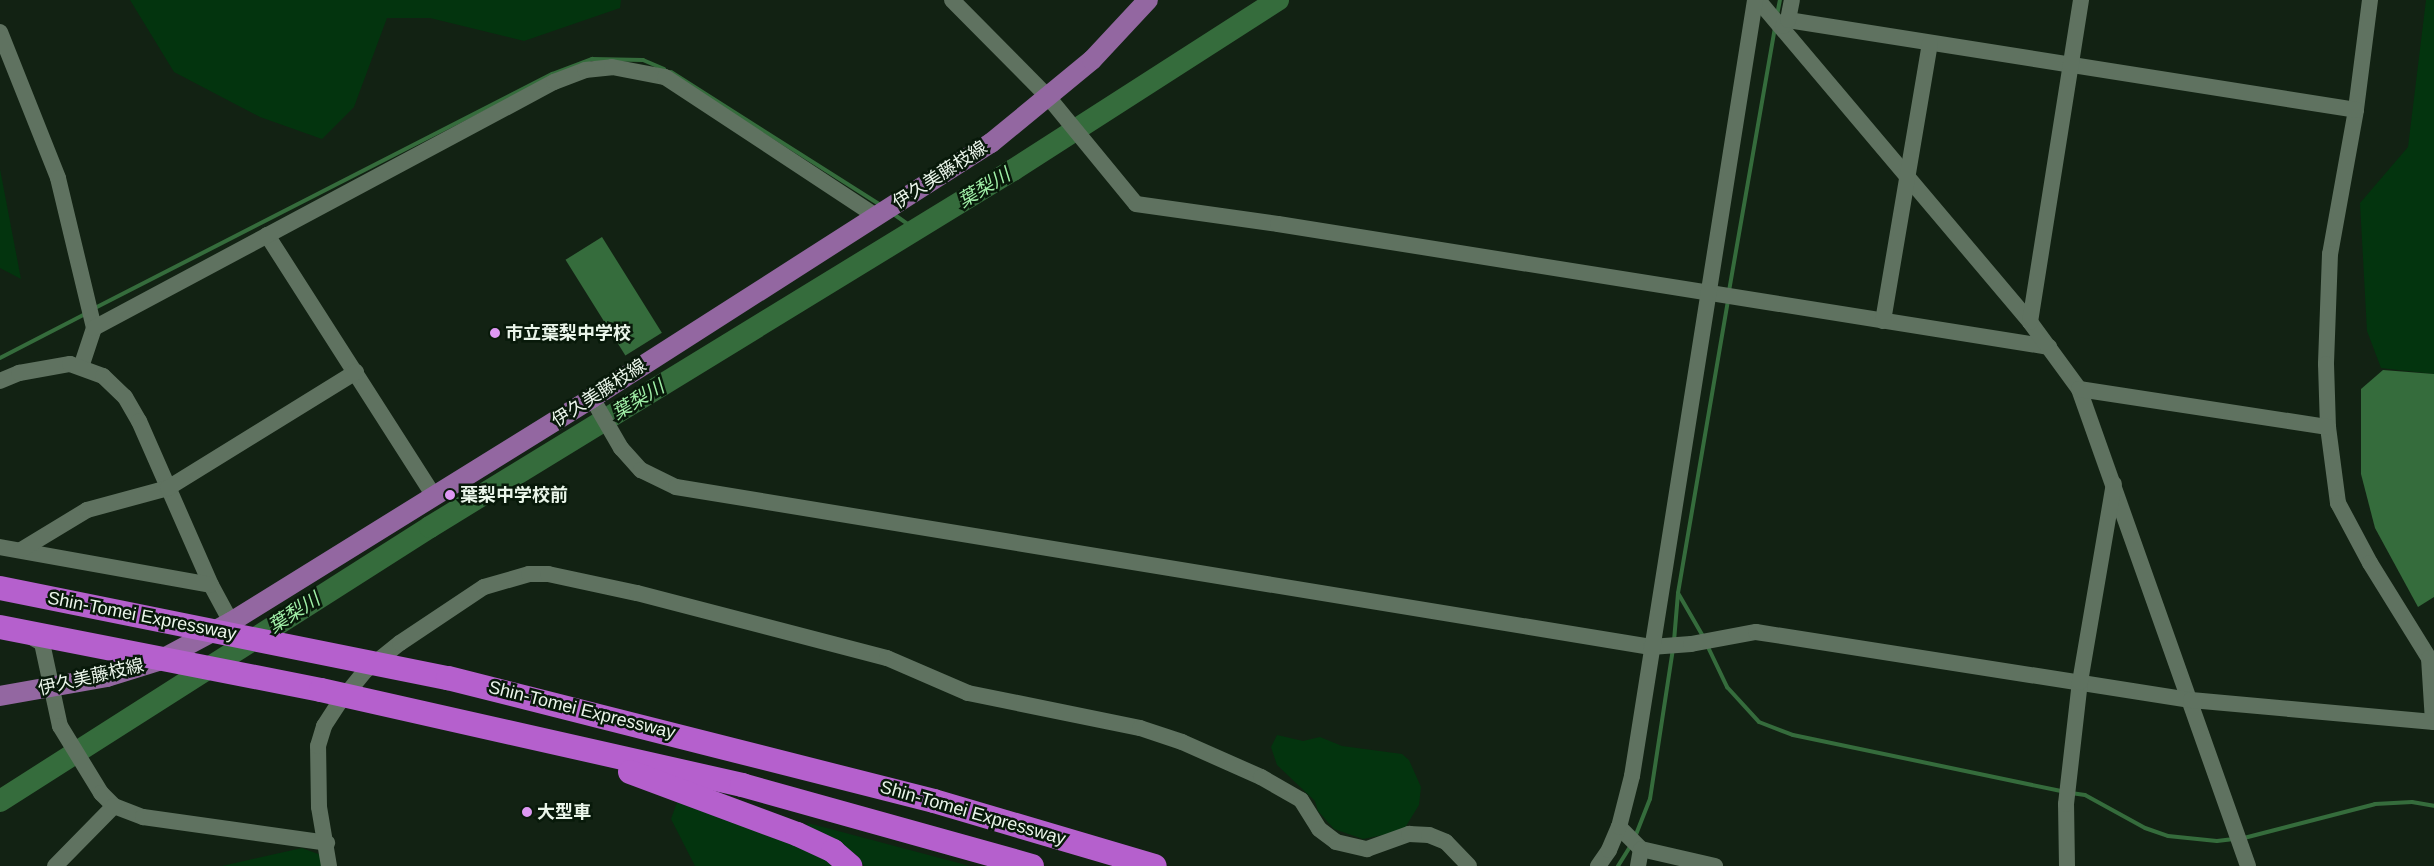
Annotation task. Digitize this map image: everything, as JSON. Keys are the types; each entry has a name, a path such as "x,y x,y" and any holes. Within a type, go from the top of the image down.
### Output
{"highway":[{"name":"Shin-Tomei Expressway","path":"0,588 448,678 925,798 1155,866"},
{"name":"Shin-Tomei Expressway","path":"0,627 440,716 547,742 742,785 1032,866"},
{"path":"547,742 797,834 833,851 850,866"}],"main road":[{"name":"伊久美藤枝線","path":"0,696 107,677 158,661 231,622 592,398 1053,103 1148,0"}],"street":[{"path":"952,0 1053,103 1136,204 1278,224 1707,294 2049,347"},
{"path":"1598,866 1609,850 1618,827 1632,776 1707,294 1756,0 1785,23 2030,322 2079,389 2192,700 2248,866"},
{"path":"1785,23 1792,0"},
{"path":"2030,322 2081,0"},
{"path":"592,398 621,448 640,470 676,487 1651,647 1691,644 1756,632 2192,700 2434,722 2432,657 2370,563 2338,503 2328,427 2326,364 2330,254 2356,110 2370,0"},
{"path":"1785,23 2356,110"},
{"path":"0,32 58,178 94,328 81,368"},
{"path":"1883,321 1930,44"},
{"path":"94,328 554,82 585,70 612,67 665,77 876,216"},
{"path":"267,235 434,496"},
{"path":"1,383 52,366 70,364 104,376 125,397 139,421 211,585 231,622"},
{"path":"21,550 87,510 168,488 356,372"},
{"path":"2079,389 2328,427"},
{"path":"2067,866 2066,804 2080,682 2114,482"},
{"path":"0,547 211,585"},
{"path":"329,866 327,843 319,807 318,746 324,726 339,703 365,671 400,643 484,587 529,574 548,574 887,658 968,693 1140,728 1261,777 1301,800 1319,829 1336,842 1367,849 1409,834 1429,836 1446,842 1469,866"},
{"path":"0,634 32,636 42,643 48,661 50,688 60,726 92,778 114,806 143,817 327,843"},
{"path":"55,866 114,806"},
{"path":"1618,827 1641,849 1715,866"},
{"path":"1638,866 1641,849"}],"shaded area":[{"path":"130,0 621,0 620,8 524,41 430,18 387,18 354,107 322,139 260,117 174,72"},
{"path":"2426,0 2434,0 2434,374 2381,368 2367,331 2360,203 2408,147"},
{"path":"0,169 21,279 0,268"},
{"path":"602,237 662,333 625,356 566,260"},
{"path":"2383,370 2434,374 2434,597 2418,607 2375,528 2361,474 2361,389"},
{"path":"1277,735 1303,741 1320,737 1342,746 1402,754 1409,760 1421,787 1419,805 1403,831 1363,839 1334,829 1318,811 1315,801 1277,765 1271,747"},
{"path":"677,802 814,851 835,866 695,866 671,819"},
{"path":"808,823 970,866 864,866 857,855 807,826"},
{"path":"302,848 321,855 321,866 222,866"}],"waterway":[{"name":"葉梨川","path":"0,801 430,527 1013,170 1278,0"},
{"path":"1777,15 1780,0"},
{"path":"1729,291 1775,27"},
{"path":"93,309 552,74 592,59 643,60 664,69"},
{"path":"671,72 882,206"},
{"path":"892,213 915,229"},
{"path":"1674,641 1678,593 1728,300"},
{"path":"0,358 87,313"},
{"path":"1678,593 1704,638"},
{"path":"1707,645 1727,687 1759,722 1793,735 2062,791"},
{"path":"1635,837 1650,799 1673,648"},
{"path":"2071,793 2085,795 2145,828 2168,836 2217,841 2234,839"},
{"path":"2244,838 2375,804 2412,802 2434,806"},
{"path":"1618,866 1631,845"}],"place":[{"name":"市立葉梨中学校","path":"495,333"},
{"name":"葉梨中学校前","path":"450,495"},
{"name":"大型車","path":"527,812"}]}
